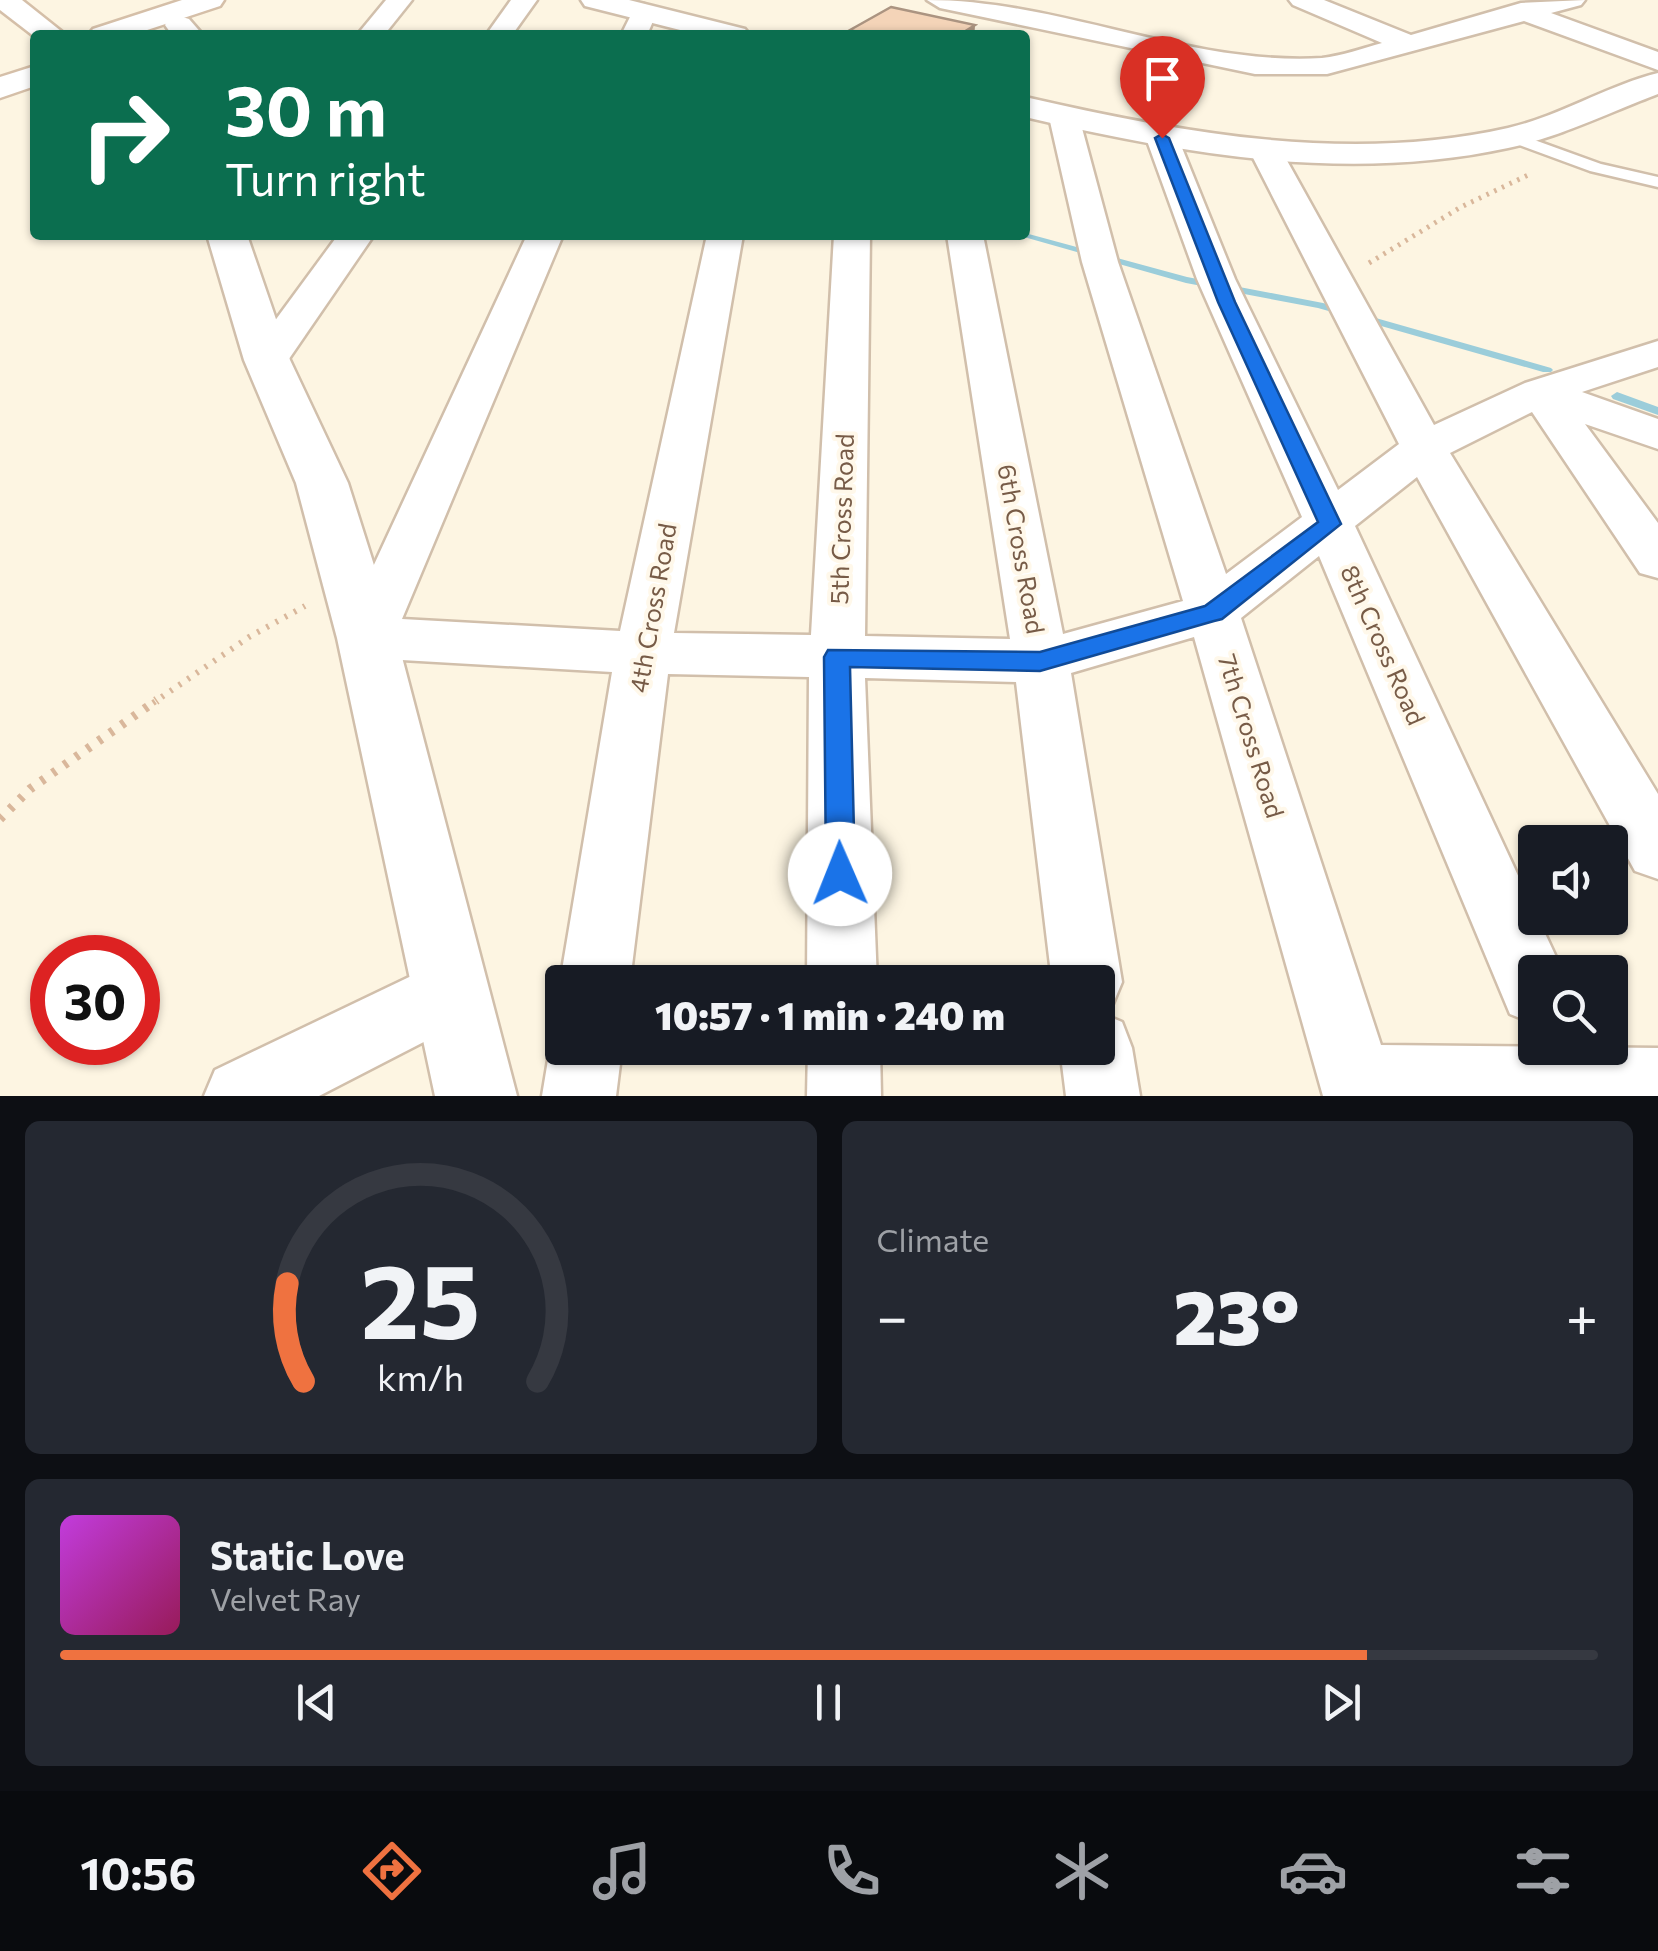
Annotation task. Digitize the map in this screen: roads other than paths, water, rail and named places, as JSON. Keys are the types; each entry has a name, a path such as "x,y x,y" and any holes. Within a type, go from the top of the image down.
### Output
{"street":[{"path":"4,0 44,30"},
{"path":"374,30 400,0"},
{"path":"503,30 524,0"},
{"path":"595,0 639,24 691,30"},
{"path":"940,0 1256,66 1327,66 1572,0"},
{"path":"1302,0 1406,44"},
{"path":"1493,0 1658,62"},
{"path":"184,30 223,2"},
{"path":"122,30 223,2"},
{"path":"1156,16 1256,66"},
{"path":"0,27 30,51"},
{"path":"0,71 30,57"},
{"path":"0,88 30,77"},
{"path":"1030,108 1162,138 1360,152 1462,147 1512,138 1658,83"},
{"name":"7th Cross Road","path":"1064,117 1098,255 1214,612 1358,1089"},
{"name":"8th Cross Road","path":"1162,138 1221,290 1330,524 1520,955"},
{"path":"1264,148 1424,448 1658,851"},
{"path":"229,240 267,360 322,483 359,611 476,1096"},
{"path":"267,360 352,240"},
{"path":"359,611 544,240"},
{"name":"4th Cross Road","path":"597,965 642,653 724,240"},
{"name":"5th Cross Road","path":"842,965 837,657 852,240"},
{"name":"6th Cross Road","path":"967,240 1040,662 1085,965"},
{"path":"359,611 642,653 1040,662 1214,612 1424,448 1540,392 1658,353"},
{"path":"1540,392 1658,435"},
{"path":"1540,392 1658,560"},
{"path":"247,1095 451,991"},
{"path":"579,1096 584,1065"},
{"path":"844,1065 844,1096"},
{"path":"1098,1065 1103,1096"},
{"path":"1358,1089 1572,1075 1658,1085"}],"lane":[{"path":"1512,138 1571,159 1658,182"}],"waterway":[{"path":"1030,237 1186,280 1319,305 1547,370"},
{"path":"1617,396 1658,411"}]}
